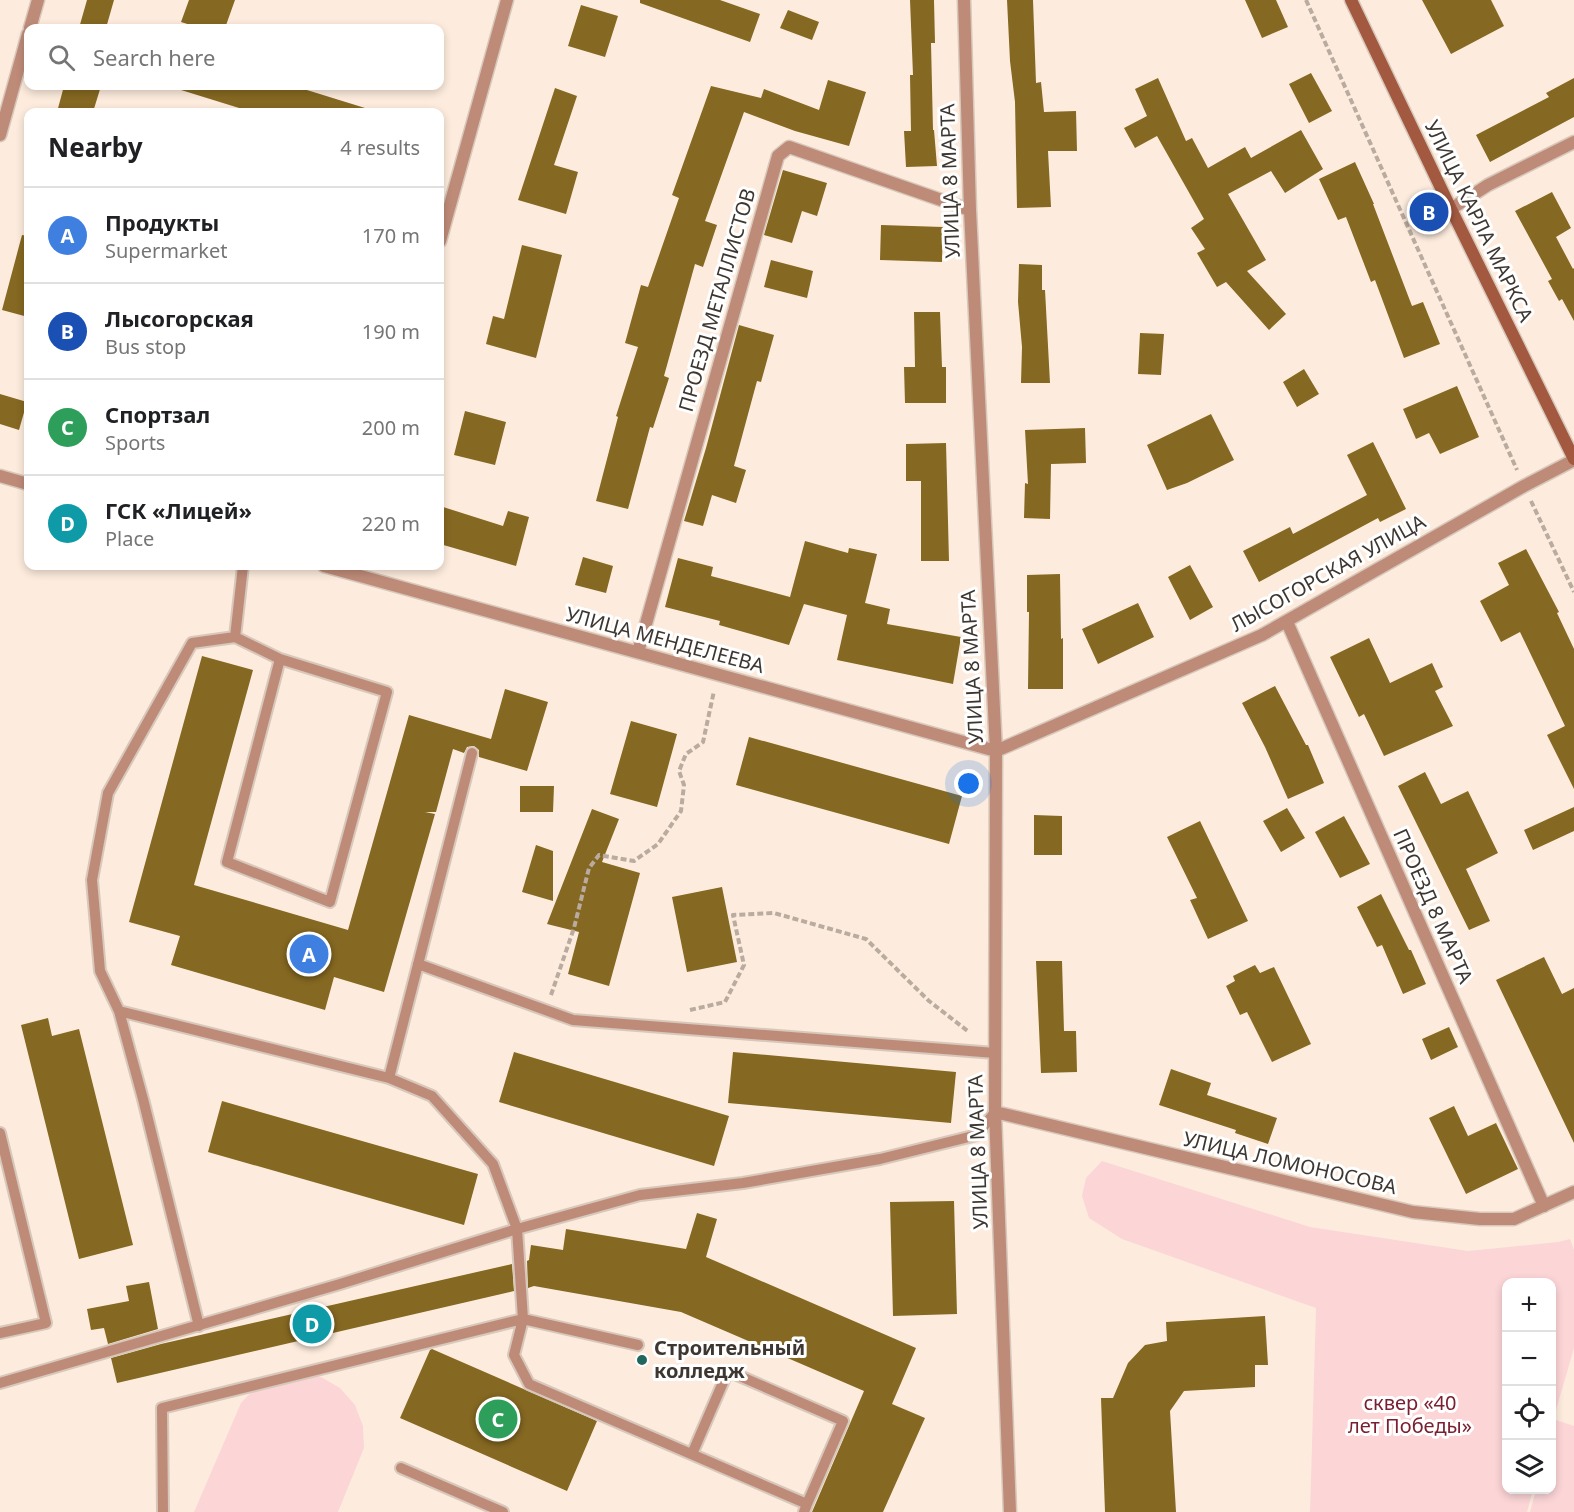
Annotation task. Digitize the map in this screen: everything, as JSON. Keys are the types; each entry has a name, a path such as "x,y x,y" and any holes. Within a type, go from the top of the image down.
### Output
{"main road":[{"name":"УЛИЦА КАРЛА МАРКСА","path":"1351,0 1574,459"}],"street":[{"path":"31,24 38,0"},
{"path":"444,227 507,0"},
{"name":"УЛИЦА 8 МАРТА","path":"964,0 970,210 996,751 995,1112 1010,1512"},
{"path":"0,135 24,48"},
{"path":"1451,209 1488,185 1574,142"},
{"name":"ПРОЕЗД МЕТАЛЛИСТОВ","path":"638,652 778,156 789,147 970,210"},
{"name":"ЛЫСОГОРСКАЯ УЛИЦА","path":"996,751 1263,635 1574,459"},
{"path":"0,476 24,483"},
{"name":"УЛИЦА МЕНДЕЛЕЕВА","path":"351,570 996,751"},
{"name":"ПРОЕЗД 8 МАРТА","path":"1287,622 1544,1206"},
{"name":"УЛИЦА ЛОМОНОСОВА","path":"995,1112 1413,1212 1480,1219 1514,1219 1574,1192"}],"lane":[{"path":"236,637 243,570"},
{"path":"199,1326 143,1098 119,1011 100,971 92,880 108,793 192,643 236,637 280,659 387,692 330,902 227,862 280,659"},
{"path":"389,1078 472,753"},
{"path":"418,964 573,1020 995,1053"},
{"path":"119,1011 389,1078 432,1096 493,1164 517,1229 523,1318 514,1355 529,1384 692,1454 806,1508 843,1421 728,1371 692,1454"},
{"path":"0,1383 199,1326 517,1229 640,1195 743,1183 880,1159 977,1135 995,1112"},
{"path":"0,1133 46,1323 0,1333"},
{"path":"163,1512 162,1408 523,1318 638,1345"},
{"path":"401,1468 503,1512"}],"path":[{"path":"1306,0 1524,486 1574,592"},
{"path":"546,1010 574,928 589,868 598,855 634,861 658,844 681,811 684,785 679,771 686,754 703,742 717,674"},
{"path":"679,1012 725,1002 744,965 733,915 774,913 866,939 929,1001 995,1053"}],"green space":[{"name":"cквер «40 лет Победы»","path":"1102,1161 1310,1227 1468,1251 1570,1239 1574,1250 1574,1348 1556,1410 1556,1278 1502,1278 1502,1494 1532,1494 1527,1512 1310,1512 1316,1308 1122,1239 1089,1218 1082,1196 1086,1178"},
{"path":"299,1372 321,1377 340,1388 355,1405 363,1426 364,1448 338,1512 194,1512 241,1403 257,1386"},
{"path":"1556,1420 1574,1426 1574,1512 1530,1512 1535,1494 1556,1494"}],"building":[{"path":"87,0 114,0 107,24 80,24"},
{"path":"189,0 235,0 226,24 181,22"},
{"path":"640,0 720,0 760,14 750,42 640,3"},
{"path":"910,0 934,0 935,43 931,43 933,130 937,166 906,167 904,131 911,131 910,75 913,75"},
{"path":"1007,0 1033,0 1036,83 1041,82 1044,112 1076,111 1077,151 1048,151 1051,207 1017,208 1015,102"},
{"path":"1245,0 1276,0 1288,27 1262,38"},
{"path":"1422,0 1491,0 1504,26 1451,54"},
{"path":"581,5 618,16 605,57 568,46"},
{"path":"788,10 819,22 812,40 780,28"},
{"path":"1311,73 1332,111 1309,123 1289,84"},
{"path":"1158,78 1186,141 1192,138 1208,168 1245,147 1251,158 1301,130 1323,169 1285,193 1271,171 1228,194 1266,260 1247,271 1286,314 1269,330 1226,282 1217,287 1197,253 1205,249 1191,228 1204,219 1157,136 1135,148 1124,128 1147,116 1135,89"},
{"path":"1574,78 1574,117 1490,162 1476,135 1549,97 1546,93"},
{"path":"828,80 866,92 849,146 795,131 744,112 705,221 717,225 703,267 695,264 664,376 669,378 653,428 650,427 628,509 596,501 618,417 616,416 638,347 625,343 641,285 648,287 679,198 672,195 711,86 761,98 764,89 819,110"},
{"path":"555,88 577,96 554,165 578,172 566,214 518,200"},
{"path":"63,90 100,90 94,108 58,108"},
{"path":"181,90 307,90 365,108 239,108"},
{"path":"1355,162 1374,204 1412,306 1423,302 1440,344 1404,358 1375,280 1371,282 1346,217 1338,220 1319,179"},
{"path":"783,170 827,183 817,216 802,211 792,243 764,235"},
{"path":"1552,192 1571,228 1556,237 1574,268 1574,321 1562,299 1559,301 1548,281 1552,279 1515,211"},
{"path":"881,225 943,227 942,262 880,260"},
{"path":"22,235 24,235 24,316 2,310"},
{"path":"522,245 562,255 536,358 486,344 493,316 504,319"},
{"path":"771,260 813,271 807,298 764,287"},
{"path":"1019,264 1042,265 1050,383 1021,383"},
{"path":"914,312 940,312 942,367 946,367 946,403 905,403 904,367 915,367"},
{"path":"739,325 774,335 761,382 757,381 734,466 746,470 736,503 712,495 703,526 684,521"},
{"path":"1140,333 1164,334 1161,375 1138,374"},
{"path":"1304,369 1319,394 1297,407 1283,382"},
{"path":"1457,386 1479,437 1440,454 1429,433 1416,439 1403,409"},
{"path":"0,394 24,401 24,412 19,430 0,424"},
{"path":"465,411 506,422 495,465 454,455"},
{"path":"1211,414 1234,460 1167,490 1147,445"},
{"path":"1085,428 1086,463 1051,464 1050,519 1024,518 1025,483 1028,484 1025,430"},
{"path":"1373,442 1406,509 1380,522 1378,518 1259,582 1243,551 1290,527 1293,534 1367,495 1347,455"},
{"path":"946,443 949,561 921,561 921,481 906,481 906,444"},
{"path":"444,507 503,526 508,511 529,517 516,566 444,545"},
{"path":"805,541 848,553 849,548 877,554 865,603 890,609 887,624 961,637 953,684 837,660 847,615 804,604 789,645 719,625 720,621 665,607 678,558 713,567 711,576 790,597"},
{"path":"1526,549 1559,612 1557,613 1574,649 1574,789 1547,735 1565,726 1520,632 1501,642 1480,601 1509,585 1498,563"},
{"path":"583,557 613,566 606,593 575,585"},
{"path":"1190,565 1213,607 1190,620 1168,577"},
{"path":"1060,574 1063,689 1028,689 1027,575"},
{"path":"1138,603 1154,637 1098,664 1082,629"},
{"path":"1369,638 1390,683 1432,663 1443,687 1435,691 1453,726 1384,756 1364,714 1359,717 1330,657"},
{"path":"202,656 253,670 194,885 348,930 409,715 491,739 505,689 548,702 527,771 479,757 479,750 474,746 467,747 464,753 453,749 436,812 425,812 435,814 384,992 334,977 325,1010 171,965 180,936 129,922"},
{"path":"1275,686 1308,745 1324,783 1288,799 1242,703"},
{"path":"631,721 677,734 657,807 610,794"},
{"path":"749,737 962,796 949,844 736,785"},
{"path":"1425,772 1441,804 1468,791 1498,853 1466,869 1490,921 1469,930 1398,786"},
{"path":"520,786 554,786 553,812 520,812"},
{"path":"1574,807 1574,831 1533,850 1524,830"},
{"path":"1287,808 1305,838 1281,852 1263,821"},
{"path":"592,809 619,819 602,862 640,873 609,986 568,974 579,932 547,924"},
{"path":"1034,815 1062,816 1062,855 1034,855"},
{"path":"1344,816 1370,864 1340,878 1315,832"},
{"path":"1200,821 1248,921 1208,939 1190,900 1197,898 1167,837"},
{"path":"536,845 553,851 553,901 522,892"},
{"path":"722,887 737,962 687,972 672,897"},
{"path":"1381,894 1426,984 1403,994 1382,945 1377,947 1357,907"},
{"path":"1544,957 1562,994 1574,988 1574,1143 1496,980"},
{"path":"1036,961 1062,961 1064,1031 1076,1031 1077,1072 1041,1073"},
{"path":"1255,965 1260,973 1274,967 1311,1044 1272,1062 1247,1012 1240,1015 1226,986 1235,981 1233,976"},
{"path":"48,1018 52,1036 79,1029 133,1245 79,1259 21,1025"},
{"path":"1449,1027 1458,1047 1431,1060 1422,1039"},
{"path":"514,1052 729,1116 714,1166 499,1102"},
{"path":"733,1052 956,1072 951,1123 728,1103"},
{"path":"1171,1069 1211,1083 1207,1095 1277,1118 1268,1144 1235,1133 1236,1130 1159,1105"},
{"path":"222,1101 478,1174 464,1225 208,1152"},
{"path":"1454,1106 1468,1136 1496,1123 1518,1169 1466,1194 1429,1118"},
{"path":"954,1201 957,1314 893,1316 890,1202"},
{"path":"697,1213 717,1219 706,1257 916,1348 892,1404 925,1418 883,1512 812,1512 864,1391 681,1312 534,1286 528,1288 527,1261 531,1245 563,1250 566,1229 686,1249"},
{"path":"512,1264 514,1291 117,1383 111,1358 161,1344"},
{"path":"149,1282 158,1329 108,1344 104,1328 91,1330 87,1309 129,1301 126,1286"},
{"path":"1265,1316 1268,1365 1255,1365 1255,1387 1184,1391 1170,1411 1176,1512 1105,1512 1101,1398 1113,1398 1128,1363 1145,1345 1167,1341 1166,1322"},
{"path":"432,1349 597,1421 567,1491 400,1418"}],"place":[{"name":"Лысогорская","path":"1429,212"},
{"name":"Продукты","path":"309,954"},
{"name":"ГСК «Лицей»","path":"312,1324"},
{"name":"Строительный колледж","path":"642,1360"},
{"name":"Спортзал","path":"498,1419"}]}
